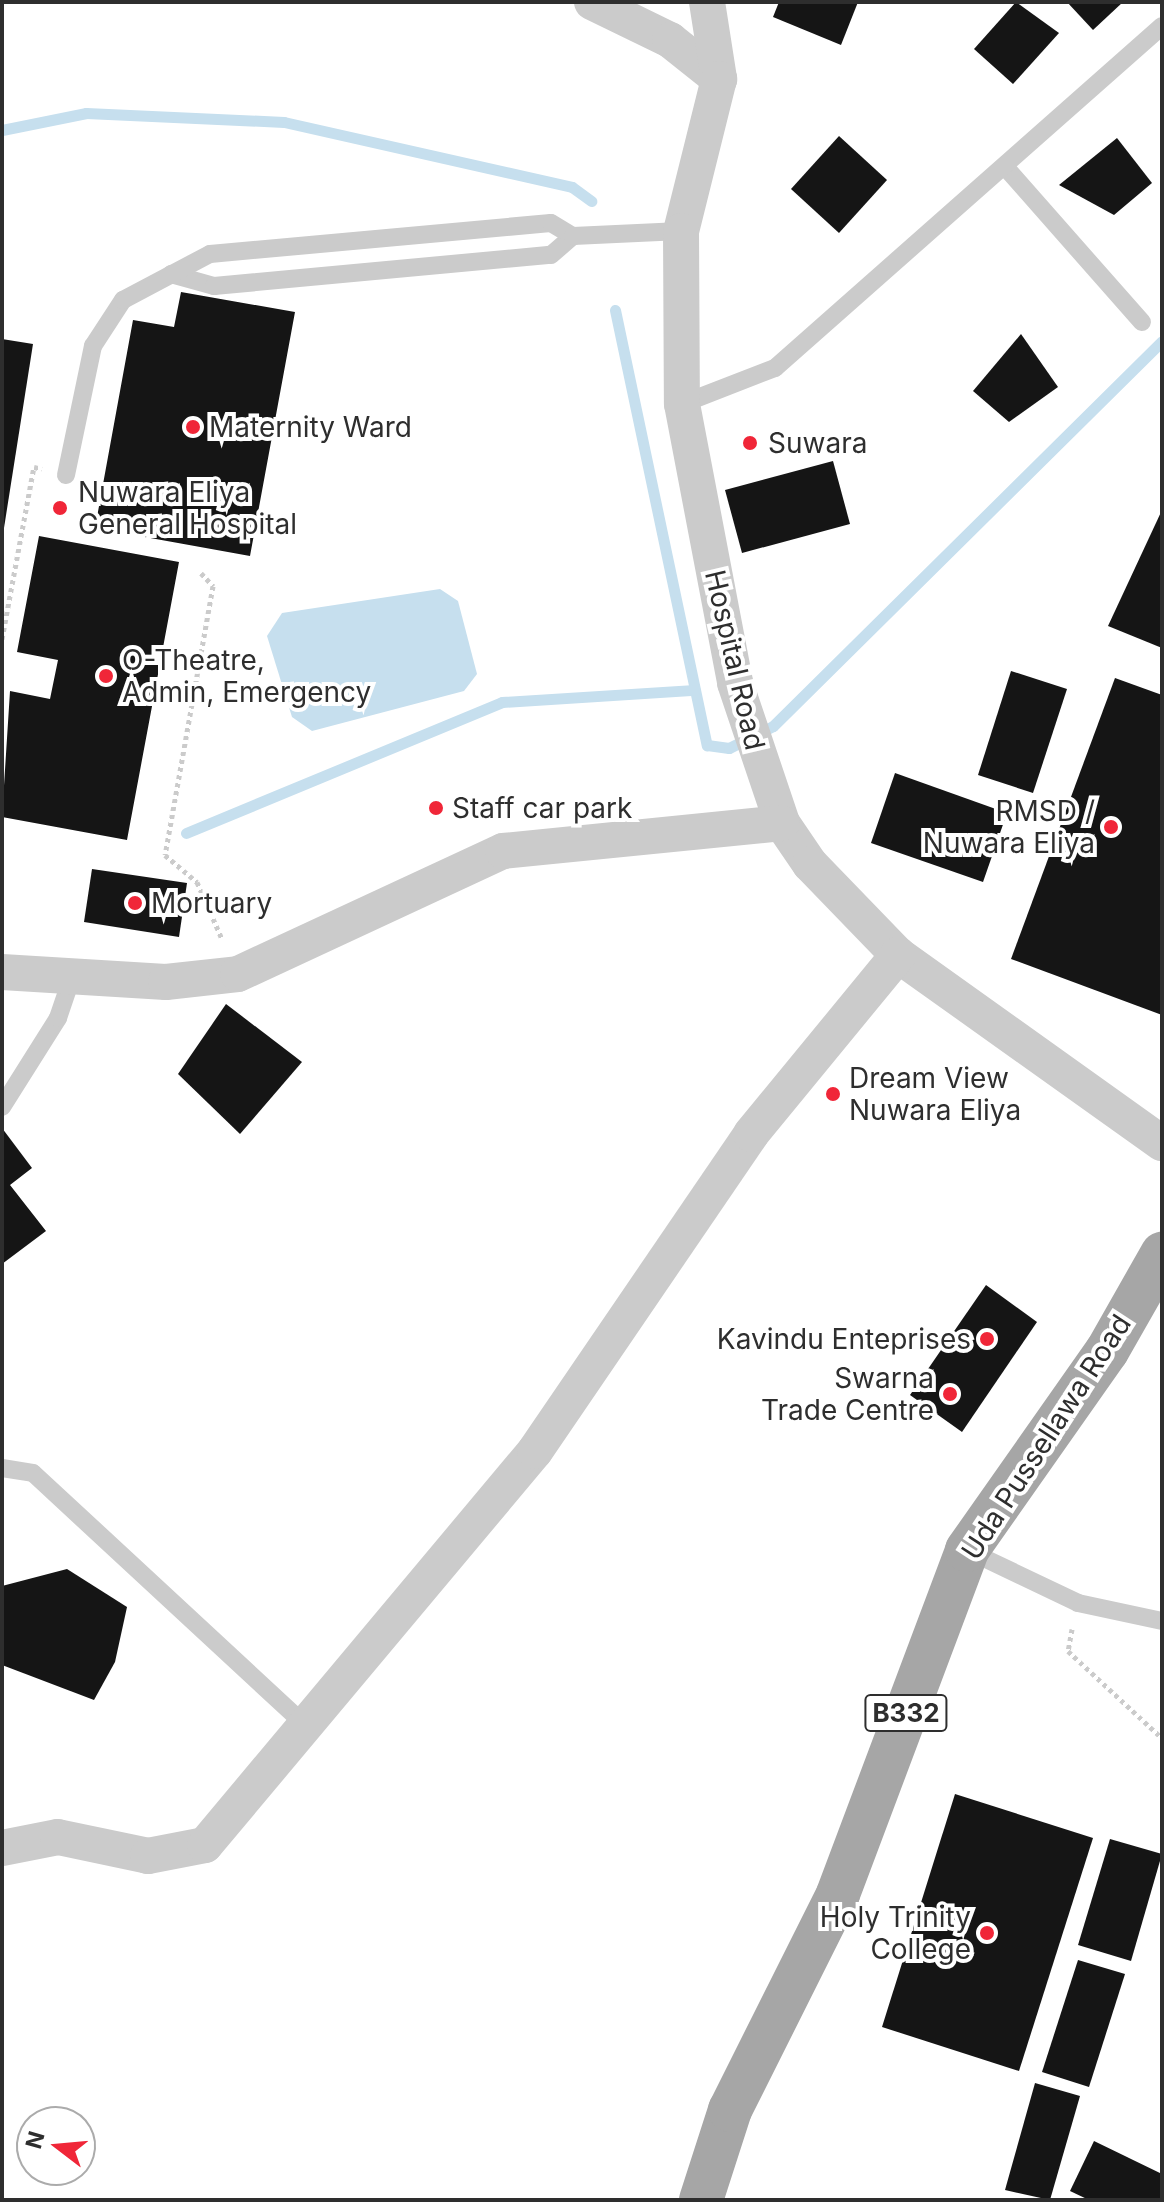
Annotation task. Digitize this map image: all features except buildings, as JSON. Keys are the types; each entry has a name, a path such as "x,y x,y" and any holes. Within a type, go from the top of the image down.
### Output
{"main road":[{"name":"Uda Pussellawa Road","path":"701,2200 730,2110 838,1894 967,1550 1107,1351 1162,1254"}],"street":[{"path":"592,2 670,40 719,79"},
{"name":"Hospital Road","path":"707,2 719,79 681,231 682,404 735,683 782,823 810,864 898,955 1162,1143"},
{"path":"2,972 74,971 166,982 238,974 503,851 782,823"},
{"path":"2,1848 58,1837 148,1856 205,1845 301,1721 535,1451 751,1134 898,955"}],"lane":[{"path":"682,404 775,368 1007,169 1162,26"},
{"path":"1007,169 1142,322"},
{"path":"66,475 93,346 123,300 210,254 551,223 573,236 681,231"},
{"path":"171,274 214,286 551,255 573,236"},
{"path":"2,1107 58,1018 74,971"},
{"path":"2,1468 33,1473 301,1721"},
{"path":"967,1550 1078,1603 1162,1621"}],"path":[{"path":"2,639 34,467 66,475"},
{"path":"201,573 213,586 165,855 197,882 238,974"},
{"path":"1078,1603 1068,1651 1162,1738"}],"water":[{"path":"440,589 458,601 477,674 464,691 312,731 292,717 267,636 282,613"}],"waterway":[{"path":"2,130 86,113 284,122 572,187 591,201"},
{"path":"615,310 707,745 729,748 773,726 1162,341"},
{"path":"186,833 502,702 695,690"}],"place":[{"name":"Maternity Ward","path":"193,427"},
{"name":"Suwara","path":"750,443"},
{"name":"Nuwara Eliya General Hospital","path":"60,508"},
{"name":"O-Theatre, Admin, Emergency","path":"106,676"},
{"name":"Staff car park","path":"436,808"},
{"name":"RMSD / Nuwara Eliya","path":"1111,827"},
{"name":"Mortuary","path":"135,903"},
{"name":"Dream View Nuwara Eliya","path":"833,1094"},
{"name":"Kavindu Enteprises","path":"987,1339"},
{"name":"Swarna Trade Centre","path":"950,1394"},
{"name":"Holy Trinity College","path":"987,1933"}]}
